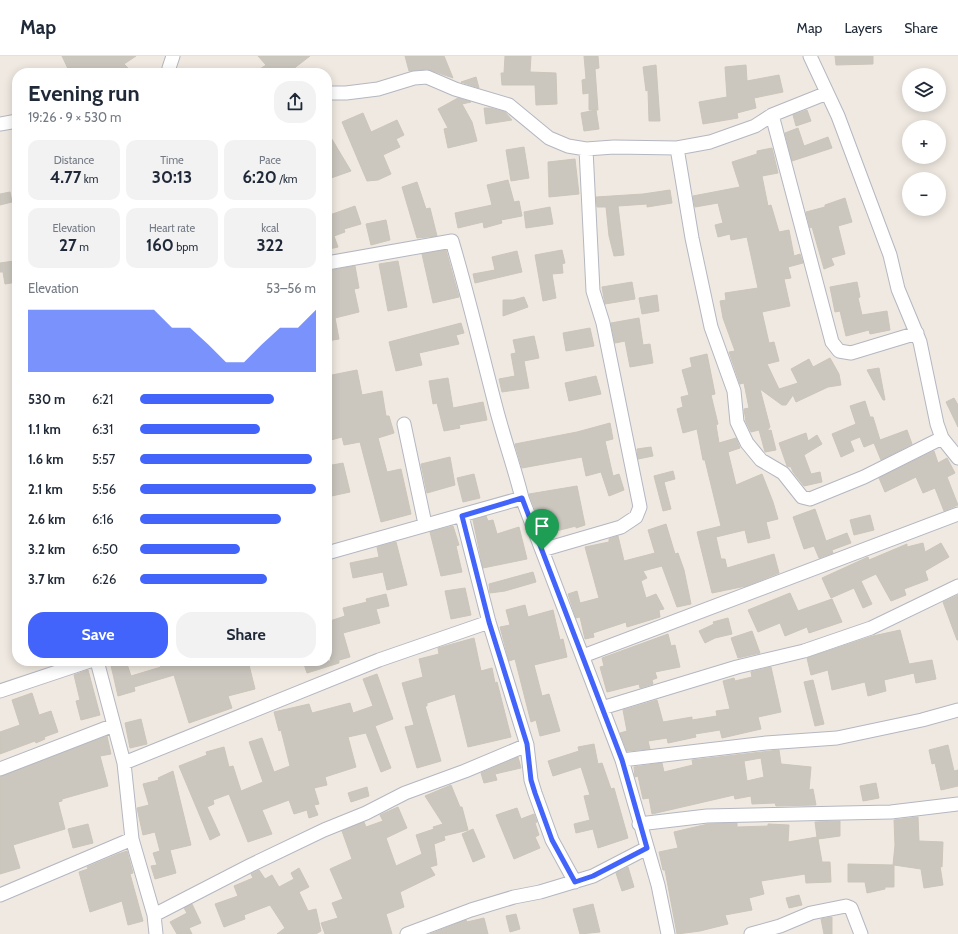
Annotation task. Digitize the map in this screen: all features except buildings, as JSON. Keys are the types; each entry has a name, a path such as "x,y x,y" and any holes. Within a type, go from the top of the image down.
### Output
{"street":[{"path":"810,56 838,116 890,255 898,289 917,333 937,424 942,438 958,458"},
{"path":"332,93 346,93 378,89 414,78 427,77 455,89 509,105 549,138 568,146 586,149 614,147 677,148 710,142 755,126 772,115 827,93"},
{"path":"772,115 832,342 839,351 850,353 917,333"},
{"path":"0,124 12,122"},
{"path":"677,148 692,238 711,327 734,391 738,422 747,443 761,460 783,473 802,496 810,499 864,477 942,438"},
{"path":"542,550 621,528 636,517 640,506 603,323 593,290 586,149"},
{"path":"332,262 452,241 522,498 622,760 639,824 658,885 668,934"},
{"path":"404,424 425,524"},
{"path":"332,552 425,524 462,516 522,498"},
{"path":"583,656 958,514"},
{"path":"462,516 489,622 527,744 531,780 535,793 552,840 575,882"},
{"path":"602,708 737,666 804,651 871,628 958,586"},
{"path":"124,763 379,660 489,622"},
{"path":"0,691 75,666"},
{"path":"98,666 124,763 132,839 154,915 156,934"},
{"path":"622,760 766,743 837,738 922,720 958,710"},
{"path":"0,769 114,725"},
{"path":"154,915 251,865 324,830 366,813 405,793 465,771 527,744"},
{"path":"639,824 707,816 891,812 958,804"},
{"path":"0,895 132,839"},
{"path":"407,934 499,901 540,892 593,876 647,848"},
{"path":"751,934 780,926 811,913 846,906 851,908 861,934"}],"route":[{"path":"522,498 542,550 622,760 647,848 593,876 575,882 552,840 535,793 531,780 527,744 489,622 462,516 522,498"}]}
